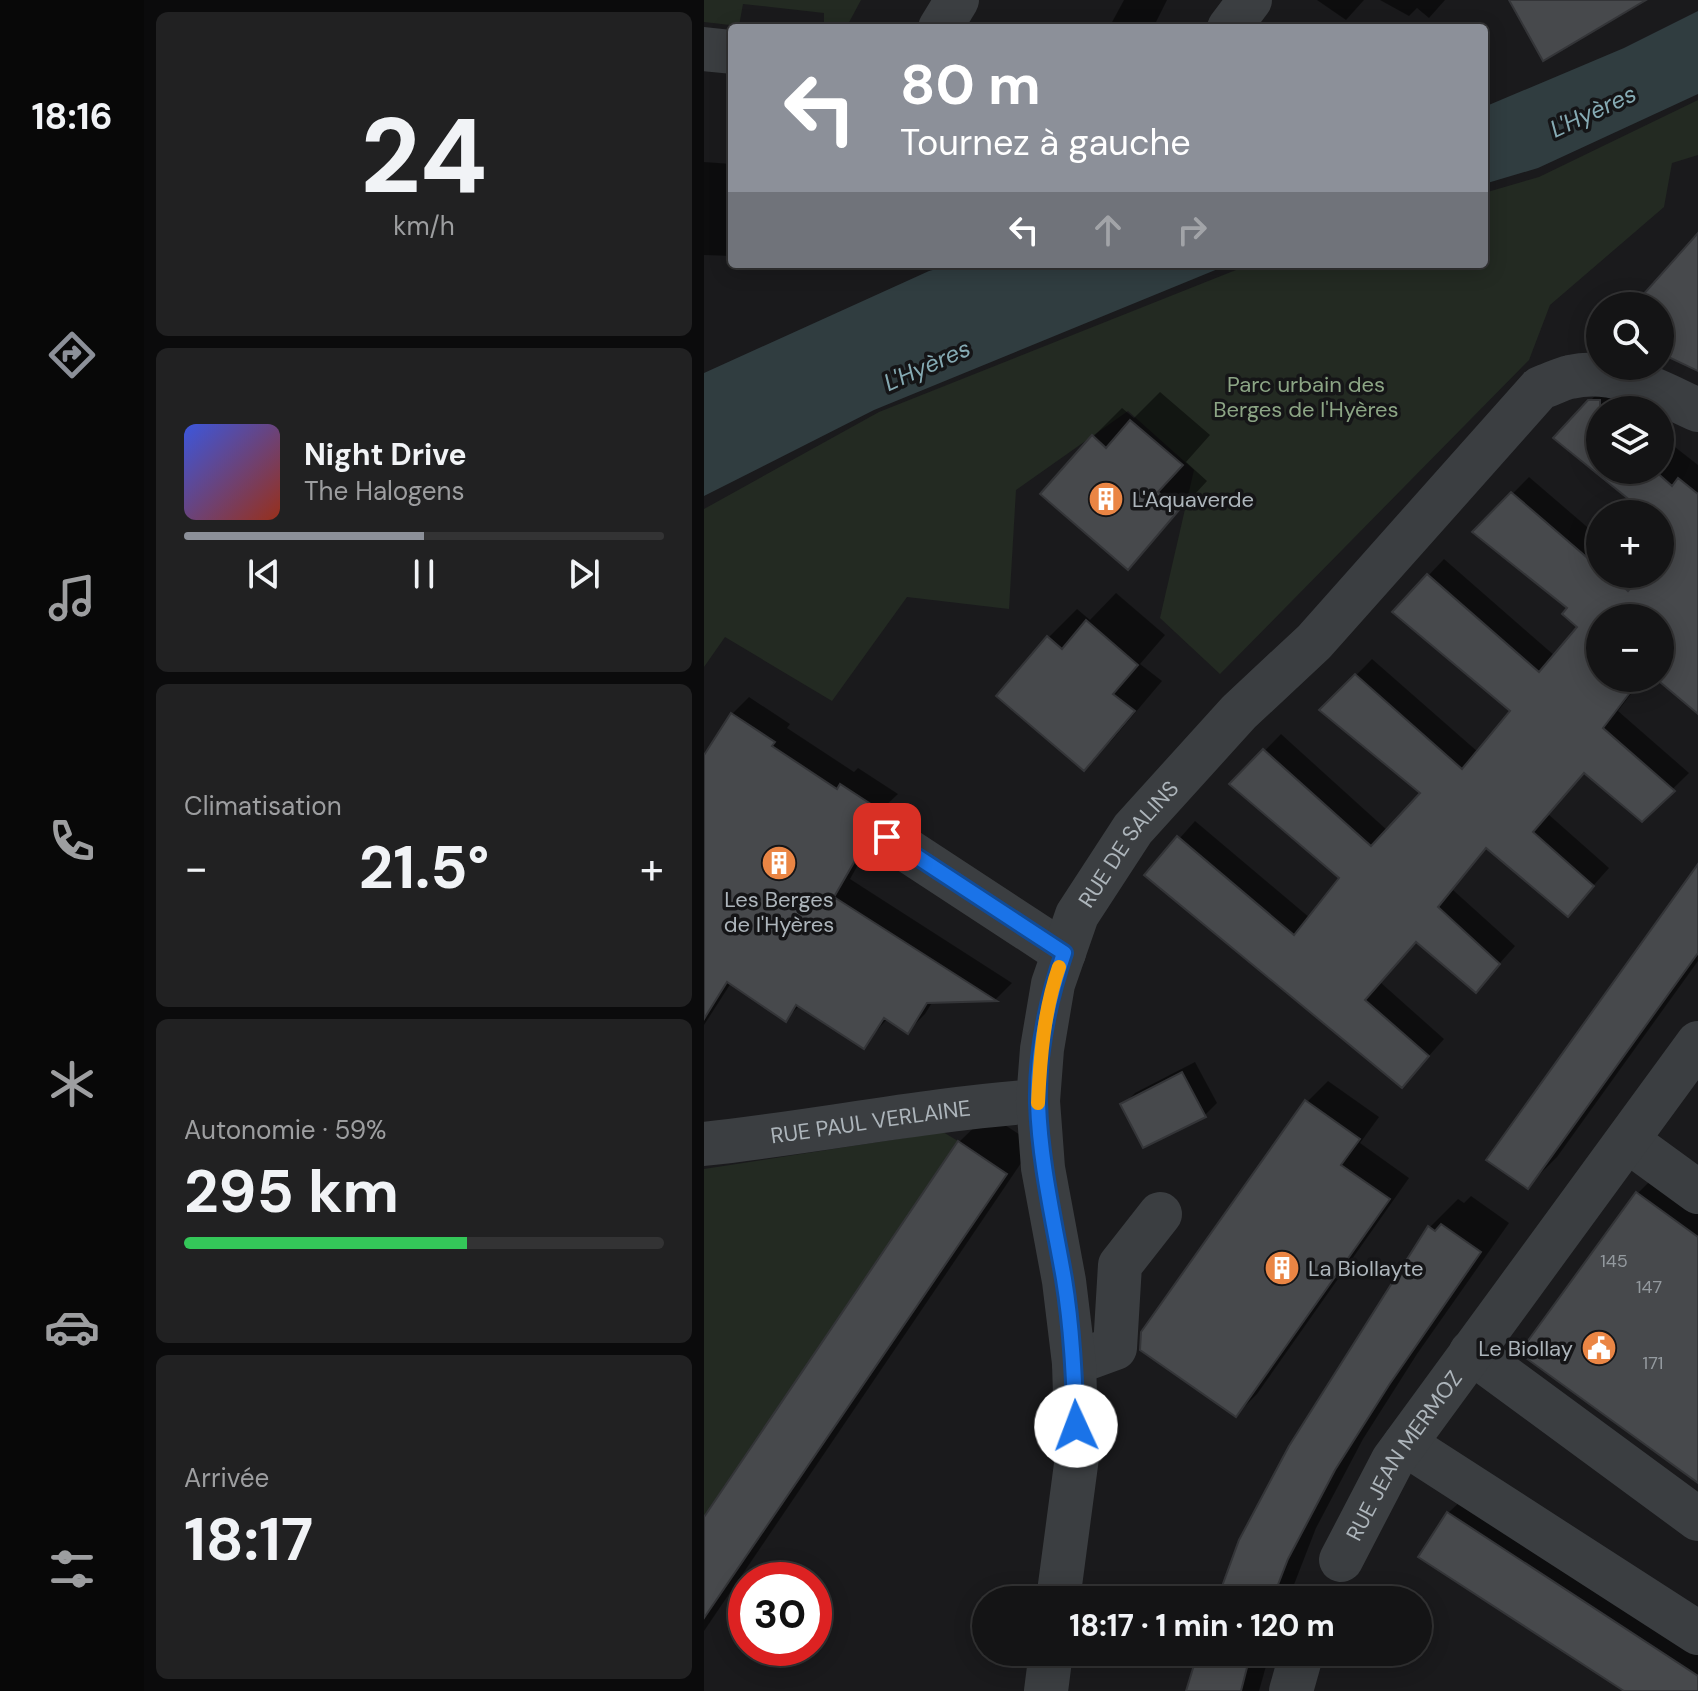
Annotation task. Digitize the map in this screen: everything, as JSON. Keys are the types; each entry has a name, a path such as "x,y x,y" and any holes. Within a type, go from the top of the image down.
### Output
{"street":[{"path":"942,24 957,0"},
{"path":"1232,24 1250,0"},
{"path":"704,49 728,52"},
{"name":"RUE DE SALINS","path":"1060,1586 1077,1457 1074,1363 1064,1281 1043,1168 1038,1101 1042,1049 1053,984 1077,915 1133,829 1239,712 1314,642 1540,388 1570,377 1605,373 1633,381 1698,410"},
{"path":"887,837 1064,953"},
{"name":"RUE JEAN MERMOZ","path":"1341,1560 1393,1460 1698,1043"},
{"name":"RUE PAUL VERLAINE","path":"704,1144 1038,1101"},
{"path":"1628,1141 1698,1192"},
{"path":"1074,1363 1115,1348 1120,1265 1160,1214"},
{"name":"RUE JEAN MERMOZ","path":"1471,1352 1698,1519"},
{"path":"1405,1444 1698,1633"},
{"path":"1046,1691 1049,1666"},
{"path":"1291,1691 1298,1666"}],"green space":[{"path":"704,0 861,0 848,24 824,24 824,13 743,4 739,24 704,22"},
{"name":"Parc urbain des Berges de l'Hyères","path":"1698,100 1698,155 1672,163 1664,207 1550,305 1529,360 1220,674 1160,618 1194,470 1128,411 1016,490 1009,609 907,597 832,701 725,637 704,667 704,509 879,412 1241,268 1488,268 1488,192 1539,177"},
{"path":"943,1132 958,1141 704,1517 704,1169"}],"water":[{"name":"L'Hyères","path":"1698,11 1698,94 1538,168 1488,183 1488,105 1624,48"},
{"name":"L'Hyères","path":"940,268 1220,268 874,410 704,496 704,373"}],"building":[{"path":"1509,0 1646,0 1543,61"},
{"path":"1698,233 1698,371 1674,360 1674,292 1645,292"},
{"path":"1586,402 1586,465 1553,438"},
{"name":"L'Aquaverde","path":"1130,420 1183,465 1158,492 1179,510 1128,570 1040,494 1092,435 1106,448"},
{"path":"1678,478 1698,494 1698,714 1672,692 1674,604 1586,604 1586,692 1630,692 1603,728 1675,791 1642,822 1584,773 1533,832 1594,886 1568,917 1486,848 1438,907 1500,964 1476,993 1416,942 1365,1000 1429,1056 1402,1088 1144,875 1177,836 1294,935 1339,878 1229,784 1263,749 1371,846 1420,793 1319,710 1355,674 1462,769 1510,711 1392,612 1427,574 1539,672 1577,627 1562,614 1567,608 1472,532 1511,492 1586,557 1586,588 1625,588 1628,591 1631,588 1674,588 1674,500 1630,500 1610,484 1672,486"},
{"path":"1086,620 1138,665 1113,694 1135,711 1084,771 996,696 1047,636 1062,649"},
{"name":"Les Berges de l'Hyères","path":"731,713 775,742 772,746 837,789 840,784 883,812 866,824 862,835 864,845 834,897 997,1001 927,1003 908,1034 884,1018 864,1049 796,1005 786,1022 727,982 704,1019 704,755"},
{"path":"1698,864 1698,953 1528,1189 1486,1160"},
{"path":"1182,1072 1206,1117 1143,1148 1120,1104"},
{"name":"La Biollayte","path":"1305,1100 1360,1139 1341,1165 1390,1199 1236,1417 1140,1350 1141,1332"},
{"path":"958,1141 1007,1174 742,1562 728,1562 728,1583 704,1618 704,1517"},
{"path":"1636,1192 1698,1237 1698,1483 1519,1353"},
{"path":"1441,1224 1481,1252 1389,1385 1335,1470 1288,1559 1277,1586 1222,1586 1239,1540 1289,1446 1428,1226 1435,1231"},
{"path":"1447,1512 1698,1676 1698,1691 1624,1691 1418,1557"},
{"path":"1194,1666 1247,1666 1241,1691 1186,1691"}],"slow traffic":[{"path":"1038,1103 1042,1049 1053,984 1059,967"}],"place":[{"name":"L'Aquaverde","path":"1106,499"},
{"name":"Les Berges de l'Hyères","path":"779,863"},
{"name":"La Biollayte","path":"1282,1268"},
{"name":"Le Biollay","path":"1599,1348"}],"route":[{"path":"887,837 1064,953 1049,1005 1038,1101 1043,1168 1064,1281 1074,1363 1076,1426"}]}
